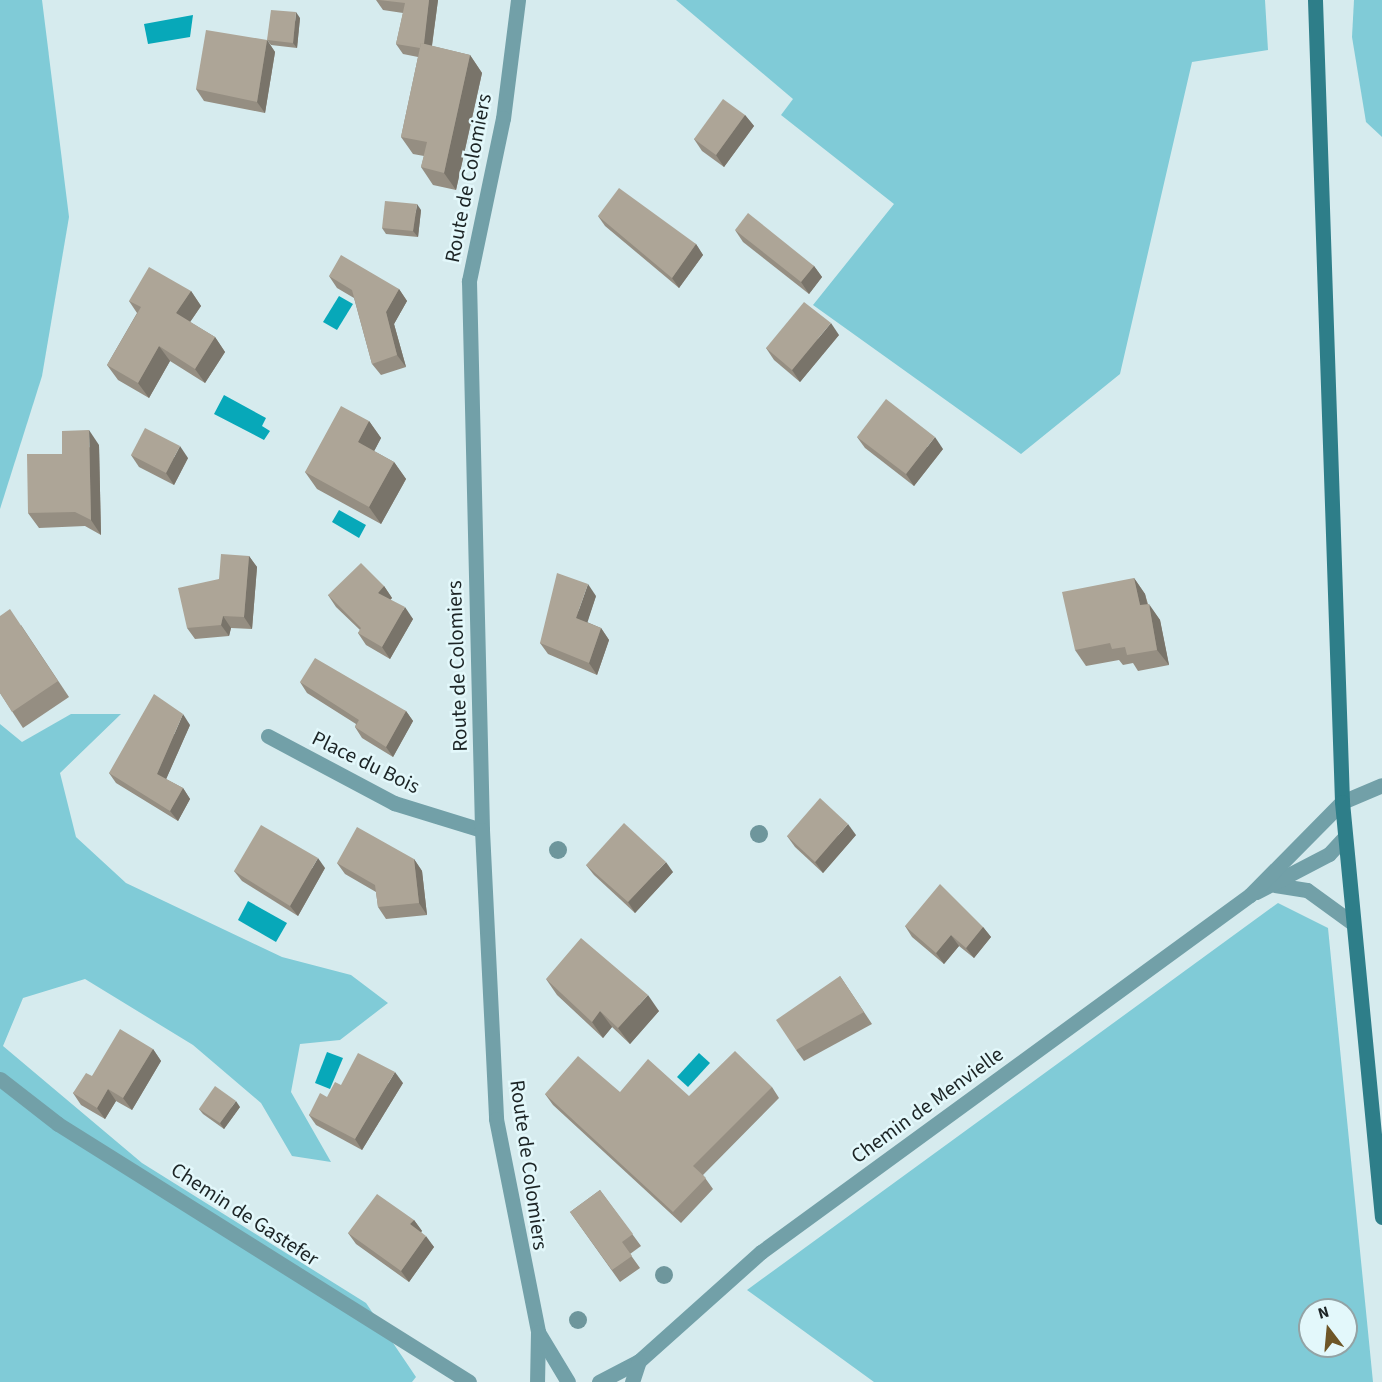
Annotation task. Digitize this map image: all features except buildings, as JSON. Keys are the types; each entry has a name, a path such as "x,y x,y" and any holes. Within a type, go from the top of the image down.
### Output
{"main road":[{"path":"1315,0 1341,802 1351,922 1382,1217"}],"street":[{"name":"Route de Colomiers","path":"518,0 503,118 469,281 482,830 496,1119 538,1332 537,1382"},
{"name":"Place du Bois","path":"268,736 394,803 482,830"},
{"name":"Chemin de Menvielle","path":"599,1382 639,1360 761,1252 1250,894 1341,802 1382,784"},
{"name":"Chemin de Menvielle","path":"1250,894 1275,885 1329,854 1344,838"},
{"name":"Chemin de Menvielle","path":"1275,885 1307,890 1351,922"},
{"name":"Chemin de Gastefer","path":"0,1079 58,1124 470,1382"},
{"name":"Route de Colomiers","path":"538,1332 568,1382"},
{"path":"632,1382 639,1360"}],"shaded area":[{"path":"0,0 42,0 69,217 42,376 0,509"},
{"path":"676,0 1265,0 1268,50 1192,62 1120,374 1021,454 813,305 894,204 781,115 793,99"},
{"path":"1354,0 1382,0 1382,137 1366,122 1352,37"},
{"path":"193,15 190,37 148,44 144,24"},
{"path":"339,296 353,304 337,330 323,322"},
{"path":"224,395 266,418 262,426 270,431 264,440 214,414"},
{"path":"339,510 366,525 359,538 332,522"},
{"path":"71,714 121,714 60,773 76,837 126,883 282,957 351,975 388,1003 340,1040 300,1044 291,1092 331,1162 292,1156 261,1103 193,1045 85,979 23,998 3,1046 142,1163 366,1303 416,1377 412,1382 0,1382 0,724 22,742"},
{"path":"248,901 287,923 276,942 238,920"},
{"path":"1278,903 1328,928 1373,1382 874,1382 747,1290"},
{"path":"327,1052 343,1058 330,1089 315,1083"},
{"path":"699,1053 710,1063 688,1087 677,1077"}]}
